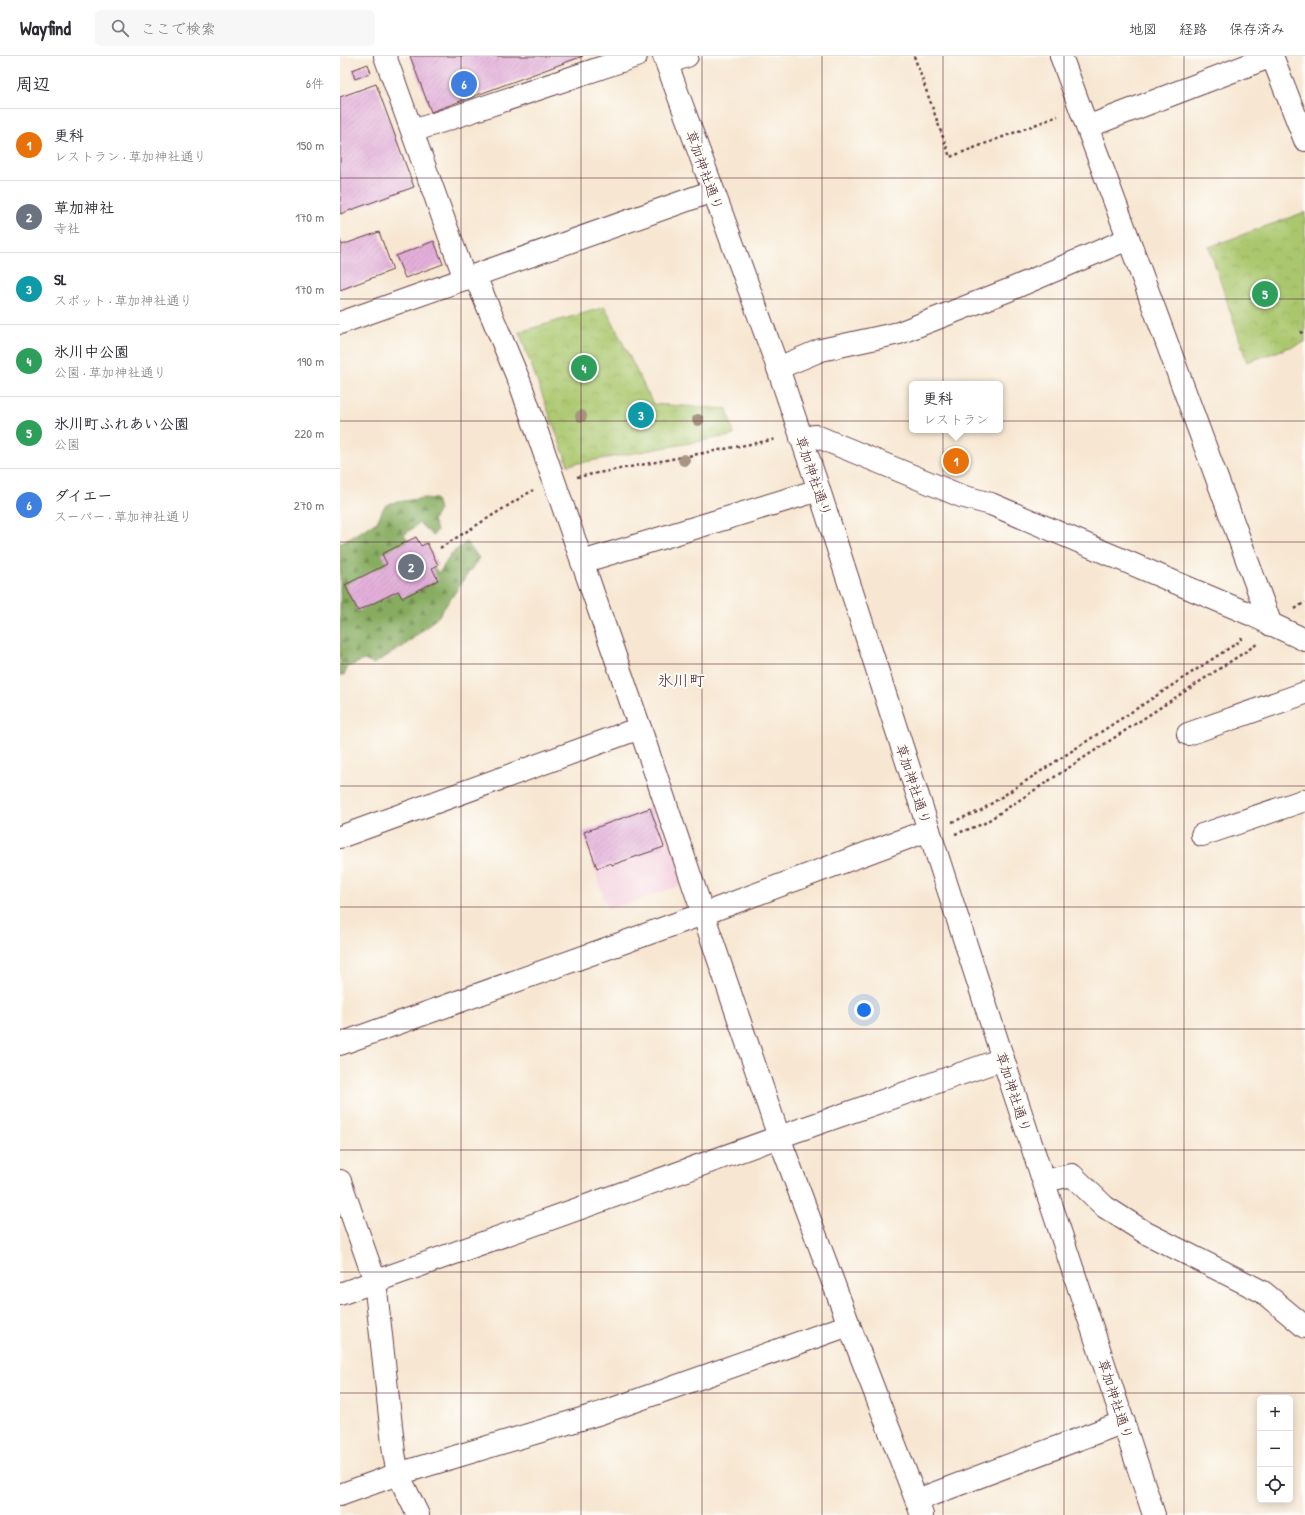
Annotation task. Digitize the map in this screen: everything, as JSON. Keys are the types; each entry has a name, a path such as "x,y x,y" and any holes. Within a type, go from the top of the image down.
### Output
{"street":[{"path":"385,56 412,131 470,277 520,382 640,728 779,1137 848,1325 919,1507 1124,1422"},
{"path":"412,131 636,56"},
{"path":"665,60 687,56"},
{"path":"1061,56 1271,625"},
{"path":"1084,117 1272,56 1297,100 1305,140"},
{"name":"草加神社通り","path":"665,60 778,368 943,869 1003,1059 1154,1515"},
{"path":"340,323 713,191"},
{"path":"778,368 821,350 899,333 1009,290 1128,239"},
{"path":"801,438 816,436 961,496 991,504 1252,615 1305,640"},
{"path":"582,562 819,490"},
{"path":"1188,734 1305,692"},
{"path":"340,837 640,728"},
{"path":"1202,835 1305,800"},
{"path":"340,1044 703,914 929,830"},
{"path":"340,1294 779,1137 1003,1059"},
{"path":"1044,1181 1072,1175 1105,1207 1146,1233 1263,1292 1305,1327"},
{"path":"340,1181 375,1281 394,1453 398,1474 418,1515"},
{"path":"340,1495 398,1474 601,1413 848,1325"}],"path":[{"path":"914,56 950,157 1084,117"},
{"path":"1300,332 1305,331"},
{"path":"440,548 544,483 780,439 778,433"},
{"path":"1252,615 1240,641 980,811 950,822 954,835 983,824 1260,641 1271,625"}],"shaded area":[{"path":"659,806 685,884 608,910 582,833"}],"green space":[{"path":"1305,212 1305,342 1247,362 1209,247"},
{"path":"605,307 653,404 727,409 734,435 568,465 519,332"},
{"path":"423,498 436,499 439,510 433,520 437,530 433,536 419,523 404,535 439,573 452,553 466,542 479,558 438,617 404,646 373,664 364,660 348,667 344,675 340,675 340,543 377,522 384,507 391,503"}],"building":[{"path":"410,56 583,56 431,112"},
{"path":"368,64 371,73 355,79 352,70"},
{"path":"376,84 414,187 340,214 340,97"},
{"path":"379,232 393,270 340,290 340,240 342,245"},
{"path":"434,241 443,264 405,278 396,256"},
{"path":"416,537 421,546 427,543 438,565 432,568 438,580 402,598 398,591 358,611 345,585 387,564 382,554"},
{"path":"650,808 664,847 612,865 611,863 597,868 584,832"}],"place":[{"name":"ダイエー","path":"464,84"},
{"name":"氷川町ふれあい公園","path":"1265,294"},
{"name":"氷川中公園","path":"584,368"},
{"name":"SL","path":"641,415"},
{"name":"更科","path":"956,461"},
{"name":"草加神社","path":"411,567"}],"district":[{"name":"氷川町","path":"681,680"}]}
